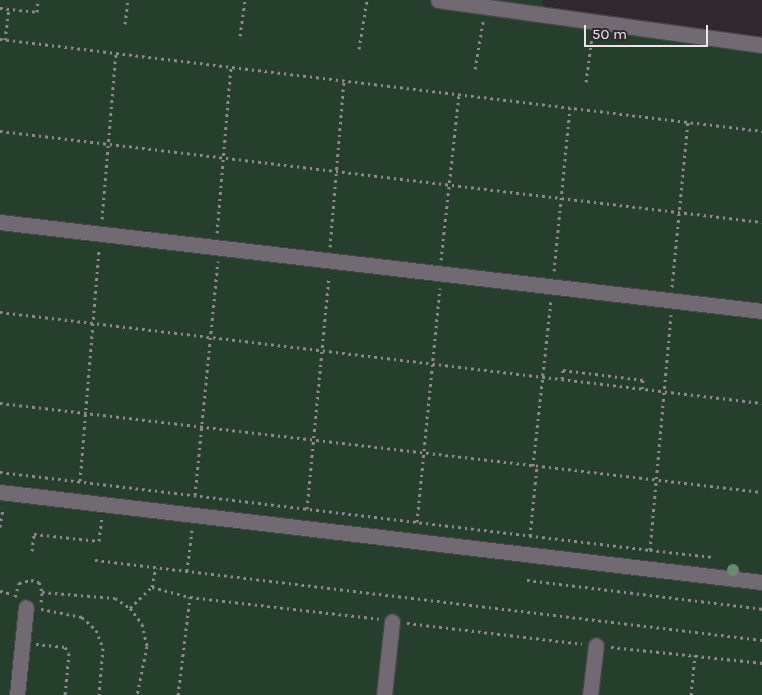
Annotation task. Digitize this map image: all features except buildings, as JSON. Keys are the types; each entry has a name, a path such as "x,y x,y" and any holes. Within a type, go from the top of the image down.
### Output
{"street":[{"path":"438,0 762,44"},
{"path":"0,222 762,312"},
{"path":"2,497 98,508 194,514 762,582"},
{"path":"17,695 33,608"},
{"path":"384,695 392,621"},
{"path":"590,695 596,645"}],"path":[{"path":"0,8 37,12 38,0"},
{"path":"125,24 128,0"},
{"path":"240,36 246,0"},
{"path":"359,49 367,0"},
{"path":"475,69 486,6"},
{"path":"5,40 9,9"},
{"path":"586,82 594,21"},
{"path":"0,39 762,131"},
{"path":"80,481 116,53"},
{"path":"195,495 210,338 231,66"},
{"path":"307,509 330,261 344,80"},
{"path":"417,522 459,94"},
{"path":"650,550 665,392 678,212 688,121"},
{"path":"0,132 762,222"},
{"path":"0,312 762,403"},
{"path":"562,379 563,370 643,380 642,389"},
{"path":"0,402 201,428 762,492"},
{"path":"530,536 537,466"},
{"path":"0,472 713,557"},
{"path":"0,527 2,497"},
{"path":"32,551 34,534 99,541 102,514 98,508"},
{"path":"187,571 194,514"},
{"path":"95,560 762,640"},
{"path":"130,608 152,587 156,567"},
{"path":"13,592 19,583 31,580 39,582 42,592 33,608"},
{"path":"527,580 762,609"},
{"path":"152,587 190,596 762,663"},
{"path":"0,591 13,592"},
{"path":"13,592 17,603 33,608 82,617 96,630 103,648 99,695"},
{"path":"42,592 115,598 130,608 142,624 147,646 137,695"},
{"path":"178,695 190,596"},
{"path":"33,608 39,617"},
{"path":"36,652 37,635"},
{"path":"36,644 65,647 69,653 65,695"},
{"path":"691,695 695,655"}],"green space":[{"path":"0,0 543,0 543,7 762,38 762,695 0,695"}]}
